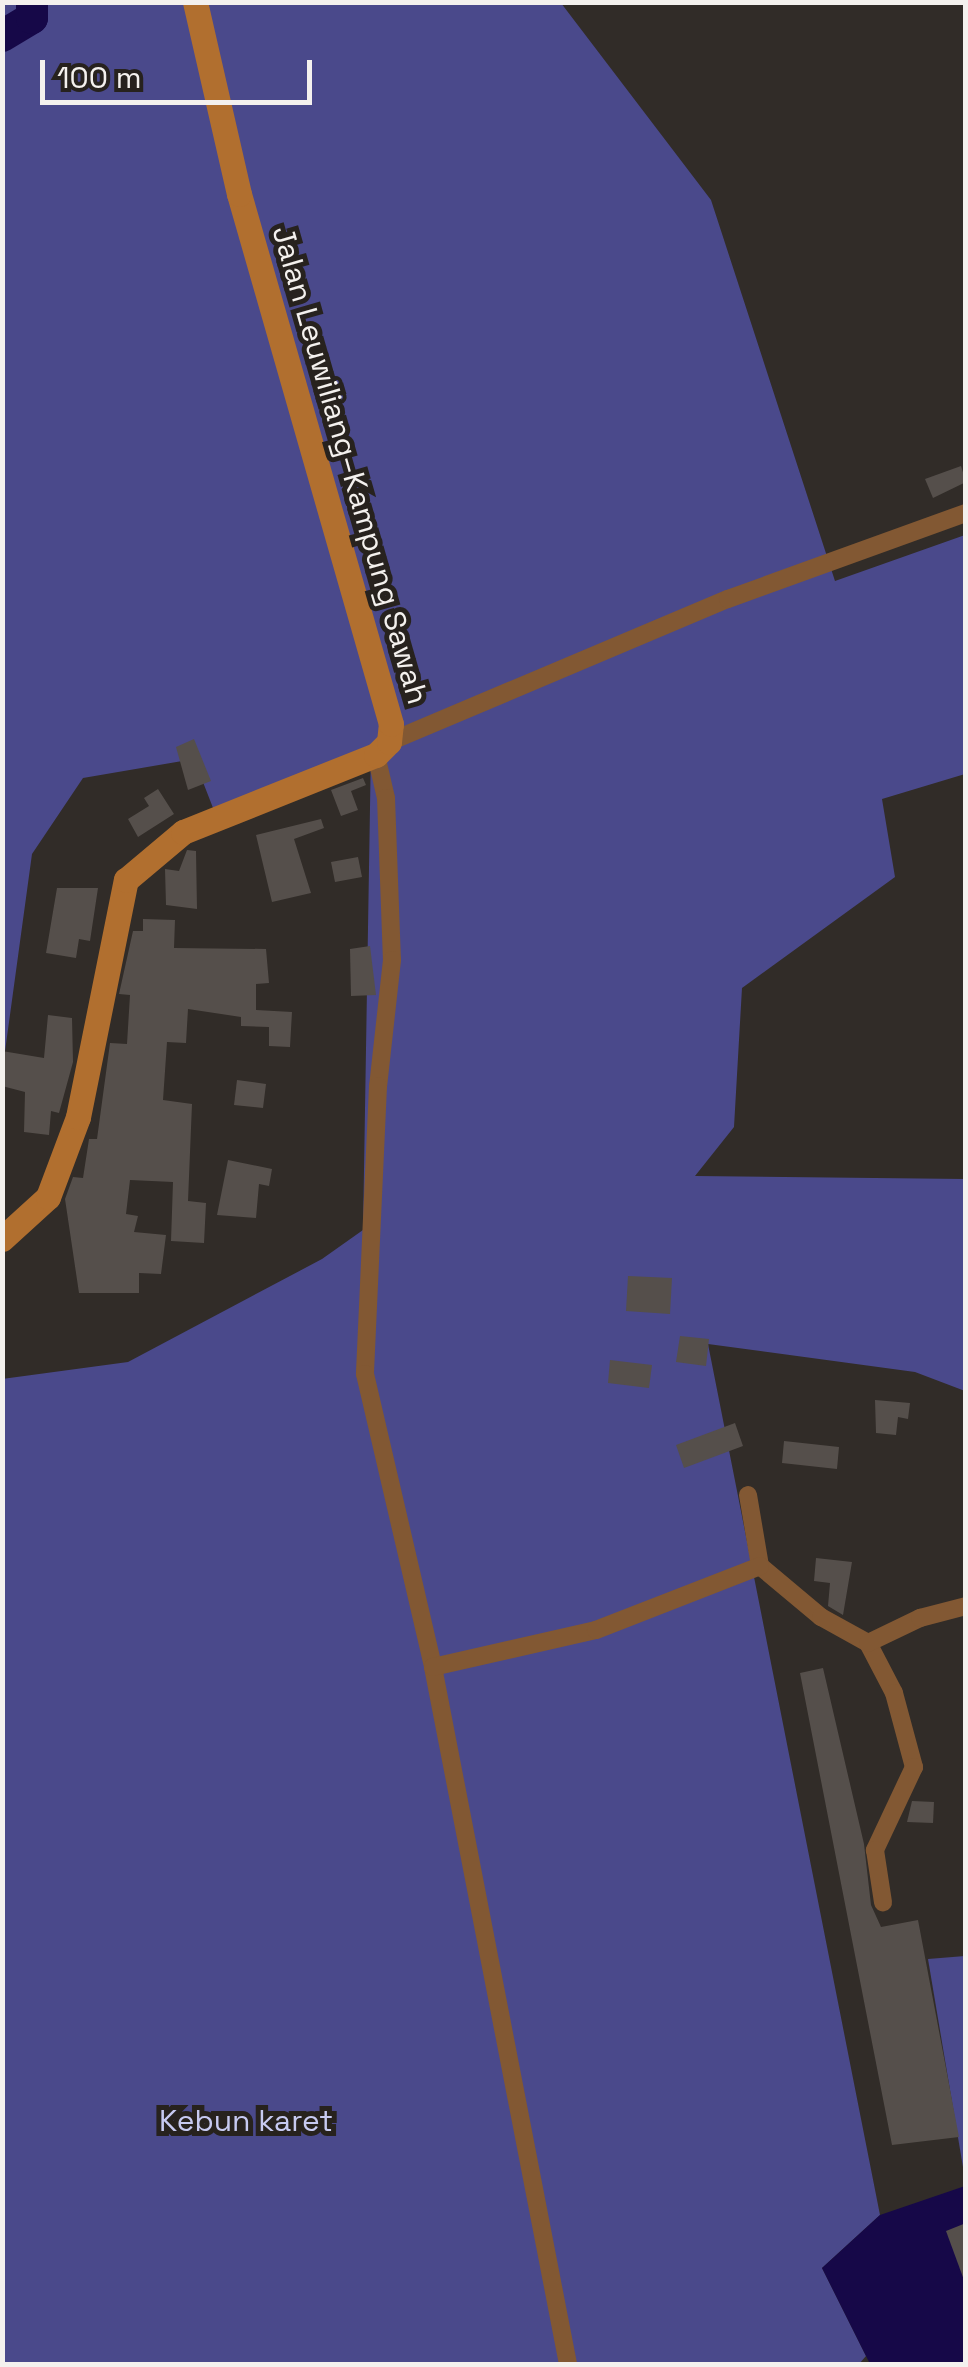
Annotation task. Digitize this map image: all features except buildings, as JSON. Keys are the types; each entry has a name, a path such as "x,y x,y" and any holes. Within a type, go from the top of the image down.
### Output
{"main road":[{"name":"Jalan Leuwiliang–Kampung Sawah","path":"195,2 238,194 391,724 382,749"},
{"path":"2,1239 48,1197 78,1116 126,880 183,832 382,749"}],"street":[{"path":"568,2364 432,1667 366,1374 376,1105 392,960 382,749 728,599 966,513"},
{"path":"748,1495 760,1566 820,1617 868,1642 894,1693 914,1767 875,1850 883,1902"},
{"path":"432,1667 596,1630 760,1566"},
{"path":"868,1642 920,1618 966,1606"}],"green space":[{"name":"Kebun karet","path":"3,3 561,3 711,200 835,581 965,535 965,774 882,799 895,877 742,988 734,1127 695,1176 965,1179 965,1391 915,1372 708,1344 880,2215 822,2268 866,2356 859,2364 3,2364 2,1379 128,1362 322,1259 363,1230 371,747 215,813 194,759 83,778 32,854 3,1066"},
{"path":"965,1956 965,2179 928,1959"}],"shaded area":[{"path":"965,2186 965,2364 870,2364 822,2268 880,2215"}],"waterway":[{"path":"2,36 32,18 32,2"}]}
